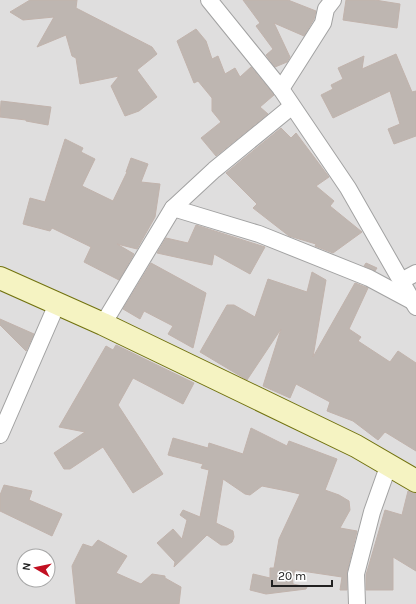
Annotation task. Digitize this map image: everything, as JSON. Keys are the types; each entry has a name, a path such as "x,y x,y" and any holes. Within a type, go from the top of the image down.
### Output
{"street":[{"path":"209,0 281,89 348,188 414,304"},
{"path":"281,89 323,23 326,9 333,0"},
{"path":"103,324 173,208 214,170 292,107"},
{"path":"173,208 259,234 369,278 414,304"},
{"path":"400,281 416,274"},
{"path":"0,278 103,324 356,446 416,481"},
{"path":"0,435 57,304"},
{"path":"357,604 356,574 372,512 389,464"}],"shaded area":[{"path":"0,0 416,0 416,604 0,604"}],"building":[{"path":"30,0 77,0 76,8 152,47 157,54 137,70 157,97 139,111 125,116 111,86 119,76 80,84 76,58 72,56 66,35 37,47 54,17 23,20 10,12"},
{"path":"243,0 288,0 316,11 314,19 304,36 274,23 290,57 287,62 275,67 266,55 273,49 256,26 260,23"},
{"path":"346,0 375,0 400,4 397,28 343,20"},
{"path":"196,29 206,41 212,59 218,56 225,74 235,68 240,77 251,67 274,95 260,107 268,114 216,156 201,138 221,122 212,111 212,98 198,81 194,83 177,41"},
{"path":"396,54 412,92 416,91 416,136 394,144 388,129 400,124 390,91 333,118 321,95 333,89 331,85 343,79 338,68 364,56 362,69"},
{"path":"1,101 51,107 48,125 26,120 0,117"},
{"path":"281,128 291,138 296,133 329,177 316,186 334,201 330,206 362,232 333,253 315,246 316,244 289,236 253,208 257,204 226,173"},
{"path":"65,139 83,148 81,152 95,159 82,186 113,201 127,172 131,158 148,164 141,182 160,184 155,217 137,249 117,244 134,254 119,280 84,262 91,247 52,228 50,231 23,224 30,198 45,202"},
{"path":"196,225 265,247 250,274 214,254 212,265 157,253 166,238 188,243"},
{"path":"151,263 206,293 193,348 168,334 173,326 144,311 140,319 123,309"},
{"path":"366,263 377,268 375,271 364,266"},
{"path":"312,272 326,280 313,357 355,283 368,288 349,329 361,337 358,341 390,362 398,351 416,363 416,451 385,432 378,440 353,421 327,411 330,402 296,384 290,398 263,386 281,329 247,380 200,352 227,305 234,305 255,317 268,279 307,292"},
{"path":"0,319 34,334 26,351 0,325"},
{"path":"116,345 194,383 183,404 133,378 118,405 163,474 133,493 103,447 70,469 64,469 54,453 85,432 59,427 106,346 113,350"},
{"path":"251,428 287,446 289,441 337,459 325,490 339,495 349,501 350,510 340,528 357,531 347,572 347,590 340,590 342,577 295,570 295,575 292,575 293,584 307,587 306,589 266,594 250,590 253,574 270,578 270,568 274,568 279,539 300,494 262,486 250,495 245,494 223,479 216,523 233,531 234,537 232,542 227,545 221,545 207,535 174,567 175,562 157,543 173,529 182,539 187,520 180,515 183,510 200,517 209,470 201,468 203,464 168,455 173,438 208,448 209,443 243,454"},
{"path":"4,485 32,491 29,500 62,514 52,536 0,511 0,495"},
{"path":"408,491 416,493 416,571 393,557 393,590 366,590 366,575 385,510 402,515"},
{"path":"98,540 127,556 116,573 141,584 152,574 165,576 165,578 181,587 179,604 76,604 72,566 83,544 92,547"}]}
